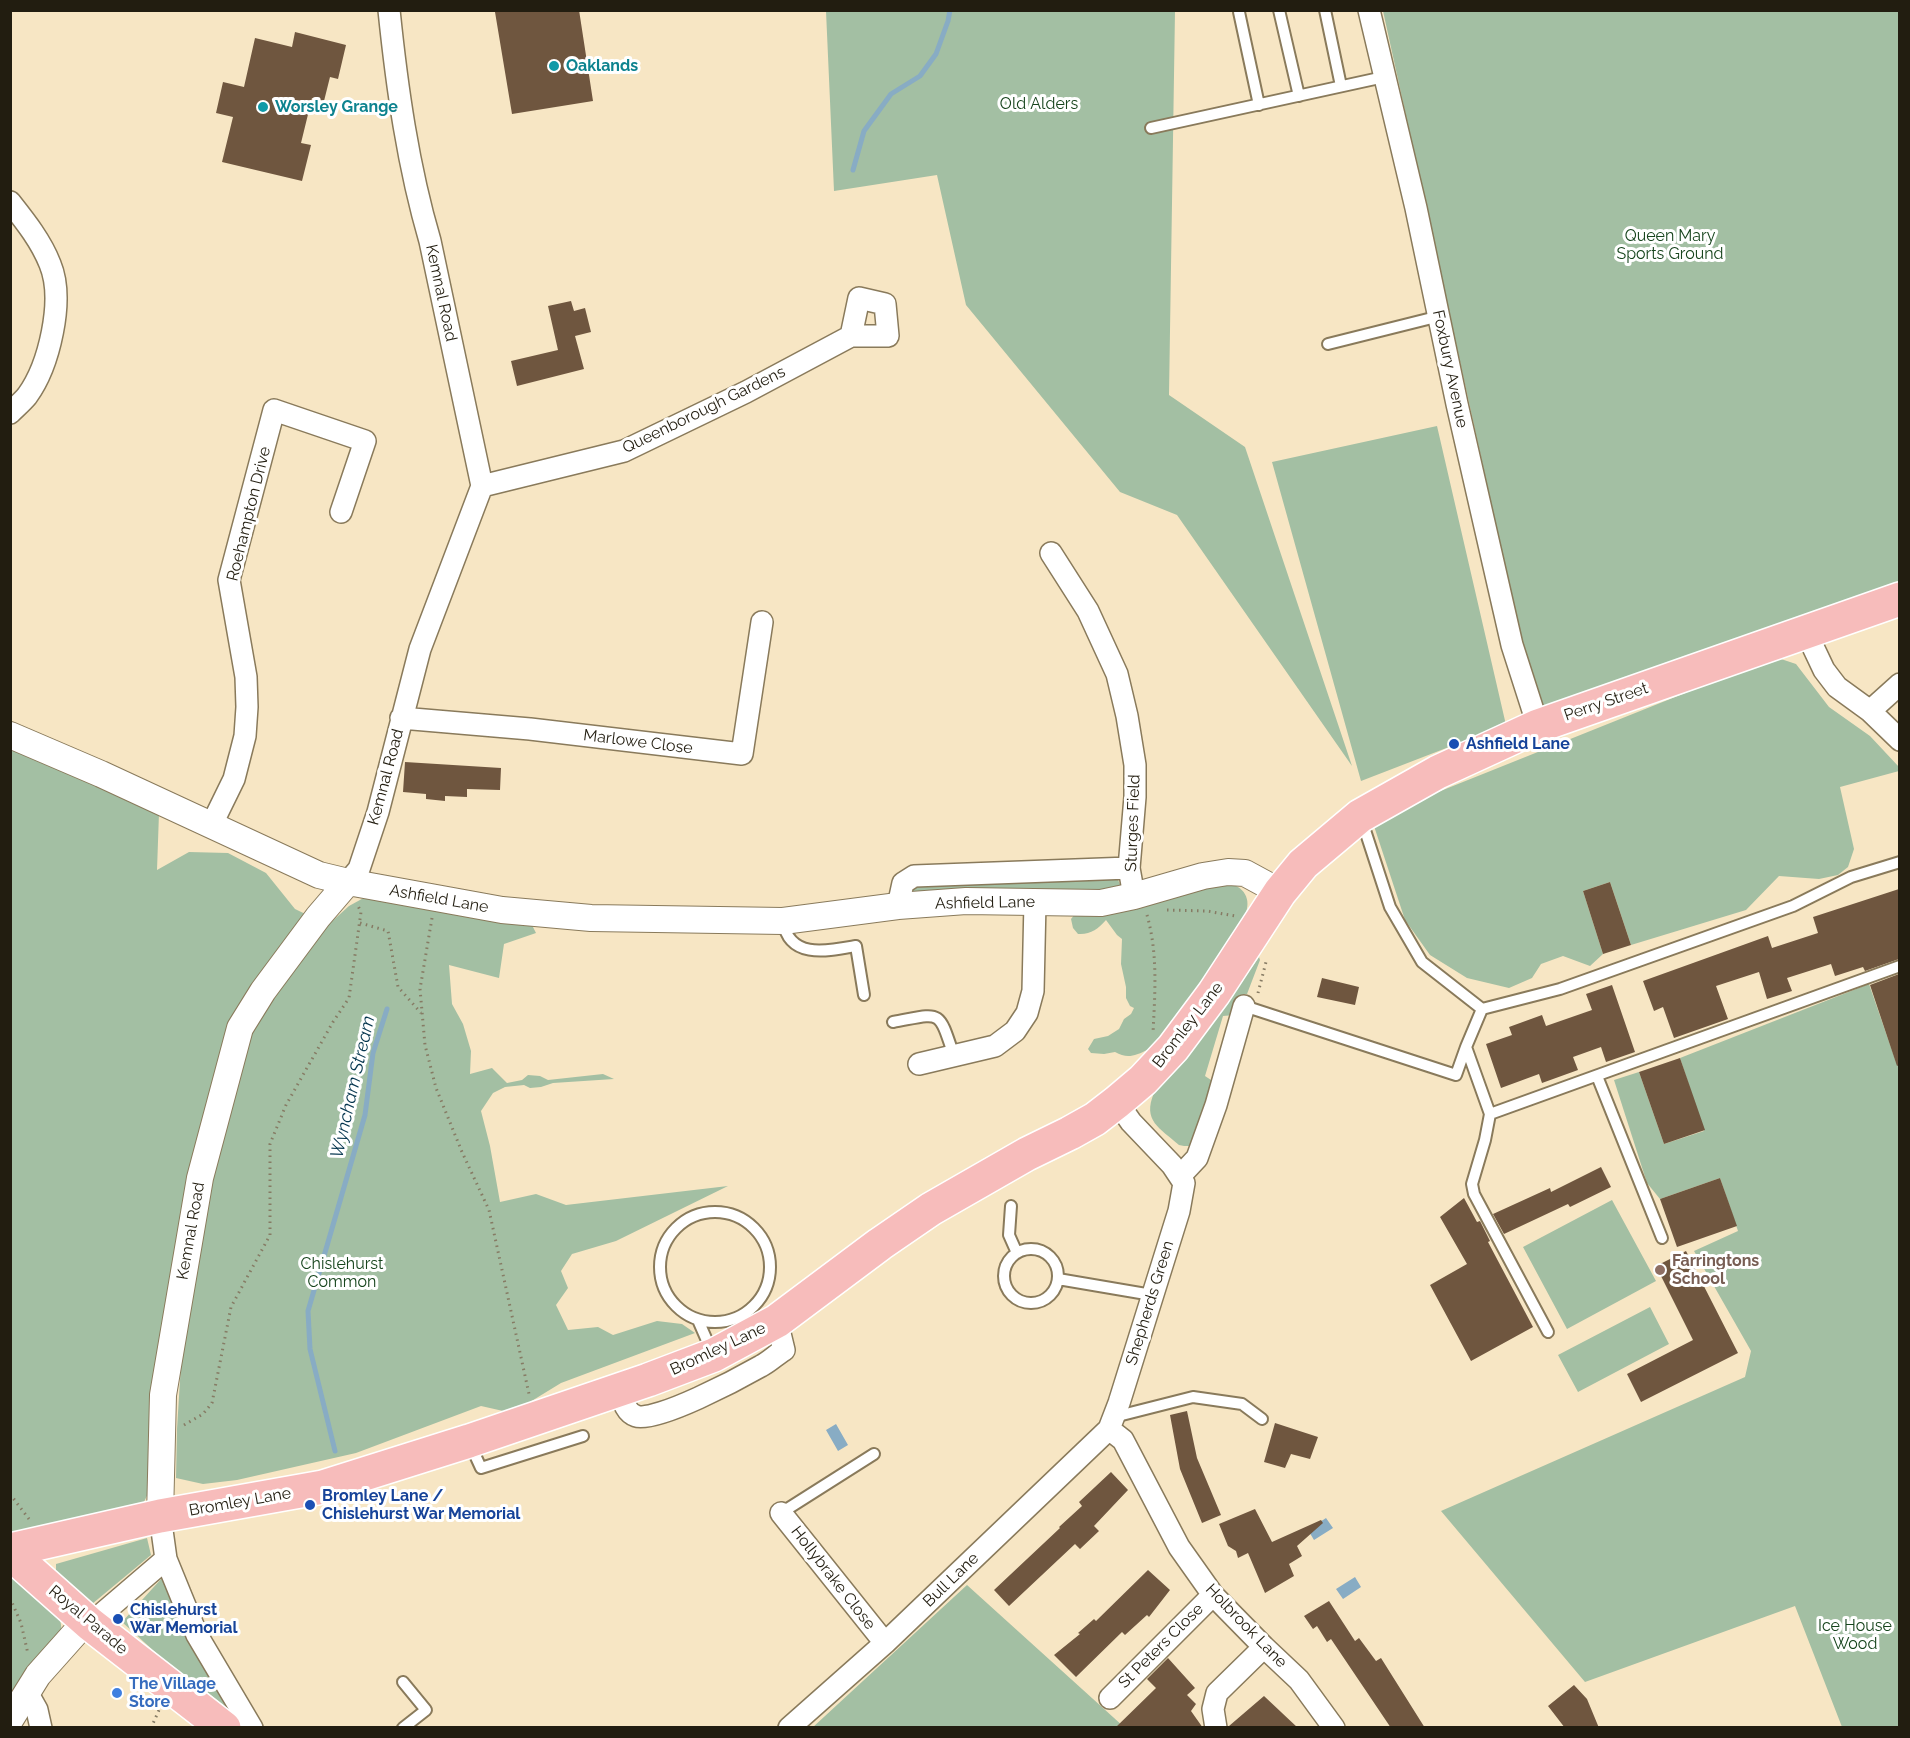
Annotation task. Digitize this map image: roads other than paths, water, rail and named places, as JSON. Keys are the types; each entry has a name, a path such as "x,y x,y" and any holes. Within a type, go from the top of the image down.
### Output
{"main road":[{"name":"Perry Street","path":"1280,892 1303,864 1360,816 1438,772 1538,726 1899,599"},
{"name":"Bromley Lane","path":"10,1552 160,1516 323,1487 535,1419 714,1355 777,1321 931,1209 1027,1154 1095,1119 1117,1102 1160,1063 1185,1033 1280,892"},
{"name":"Royal Parade","path":"10,1552 88,1622 224,1728"}],"street":[{"name":"Kemnal Road","path":"160,1516 163,1395 200,1178 240,1028 262,991 318,917 360,869 378,812 420,649 482,486 430,241 420,208 405,136 389,10"},
{"name":"Foxbury Avenue","path":"1368,10 1416,208 1457,404 1512,645 1538,726"},
{"path":"10,202 33,233 51,265 56,292 54,326 43,366 27,396 10,413"},
{"name":"Queenborough Gardens","path":"482,486 624,451 746,392 851,336"},
{"name":"Roehampton Drive","path":"211,826 234,779 245,736 248,707 246,677 229,580 274,410 365,441 341,512"},
{"name":"Sturges Field","path":"1051,553 1088,611 1117,674 1135,765 1135,797 1129,868 1139,902"},
{"name":"Marlowe Close","path":"401,718 530,729 742,754 762,622"},
{"path":"1806,632 1824,670 1837,687 1870,711 1899,740"},
{"path":"1870,711 1899,684"},
{"name":"Ashfield Lane","path":"10,735 101,774 319,875 501,910 591,918 783,921 898,906 966,901 1139,902 1203,876 1228,872 1245,873 1280,892"},
{"name":"Ashfield Lane","path":"898,906 903,883 914,876 1129,868"},
{"path":"919,1064 995,1046 1015,1031 1027,1013 1034,991 1035,902"},
{"path":"1117,1102 1131,1122 1181,1175 1197,1158 1216,1105 1244,1006"},
{"name":"Shepherds Green","path":"1111,1423 1184,1192 1181,1175"},
{"path":"620,1390 627,1409 636,1416 648,1418 704,1396 763,1365 783,1350 777,1321"},
{"name":"Holbrook Lane","path":"1111,1423 1123,1440 1179,1547 1213,1595 1299,1680 1334,1728"},
{"name":"Bull Lane","path":"789,1728 885,1643 1111,1423"},
{"name":"Hollybrake Close","path":"781,1513 885,1643"},
{"path":"160,1516 166,1559 197,1635 252,1728"},
{"path":"10,1720 38,1675 52,1658 88,1622 166,1559"},
{"name":"St Peters Close","path":"1110,1698 1213,1595"},
{"path":"1216,1728 1213,1709 1217,1693 1264,1647"},
{"path":"28,1694 37,1710 41,1728"},
{"path":"1316,1703 1318,1728"}],"lane":[{"path":"1279,10 1299,96"},
{"path":"1325,10 1341,86"},
{"path":"1239,12 1259,105"},
{"path":"1151,128 1384,77"},
{"path":"1328,344 1440,316"},
{"path":"1360,816 1390,907 1422,962 1482,1010"},
{"path":"1482,1010 1571,985 1793,906 1851,877 1899,862"},
{"path":"783,921 788,937 803,948 826,951 856,946 864,995"},
{"path":"1490,1114 1899,966"},
{"path":"1244,1006 1456,1075 1482,1010"},
{"path":"894,1022 930,1016 937,1017 944,1024 954,1056"},
{"path":"1466,1047 1490,1114 1472,1184 1474,1194 1548,1332"},
{"path":"1597,1076 1662,1238"},
{"path":"1011,1206 1009,1235 1017,1253"},
{"path":"698,1320 716,1322 733,1319 749,1311 760,1298 768,1282 770,1264 766,1247 757,1232 744,1221 726,1214 708,1213 690,1218 675,1229 664,1245 659,1263 661,1281 669,1298 682,1312 698,1320 714,1355"},
{"path":"1030,1249 1040,1250 1054,1261 1058,1269 1058,1279 1056,1287 1045,1299 1028,1302 1013,1295 1005,1281 1005,1272 1007,1263 1017,1253 1030,1249"},
{"path":"1058,1279 1152,1294"},
{"path":"1111,1423 1193,1397 1242,1404 1262,1419"},
{"path":"468,1441 481,1468 583,1436"},
{"path":"781,1513 874,1454"},
{"path":"403,1682 426,1710 403,1728"}],"water":[{"path":"836,1424 848,1445 838,1451 826,1430"},
{"path":"1326,1518 1333,1528 1314,1540 1308,1530"},
{"path":"1355,1577 1361,1587 1343,1599 1336,1589"}],"waterway":[{"name":"Wyncham Stream","path":"853,170 864,131 891,94 920,76 936,54 950,10"},
{"name":"Wyncham Stream","path":"335,1451 310,1349 308,1311 365,1115 373,1053 387,1009"}],"place":[{"name":"Oaklands","path":"554,66"},
{"name":"Worsley Grange","path":"263,107"},
{"name":"Ashfield Lane","path":"1454,744"},
{"name":"Farringtons School","path":"1660,1270"},
{"name":"Bromley Lane / Chislehurst War Memorial","path":"310,1505"},
{"name":"Chislehurst War Memorial","path":"118,1619"},
{"name":"The Village Store","path":"117,1693"}],"park label":[{"name":"Old Alders","path":"1039,104"},
{"name":"Queen Mary Sports Ground","path":"1670,245"},
{"name":"Chislehurst Common","path":"342,1273"},
{"name":"Ice House Wood","path":"1855,1635"}]}
